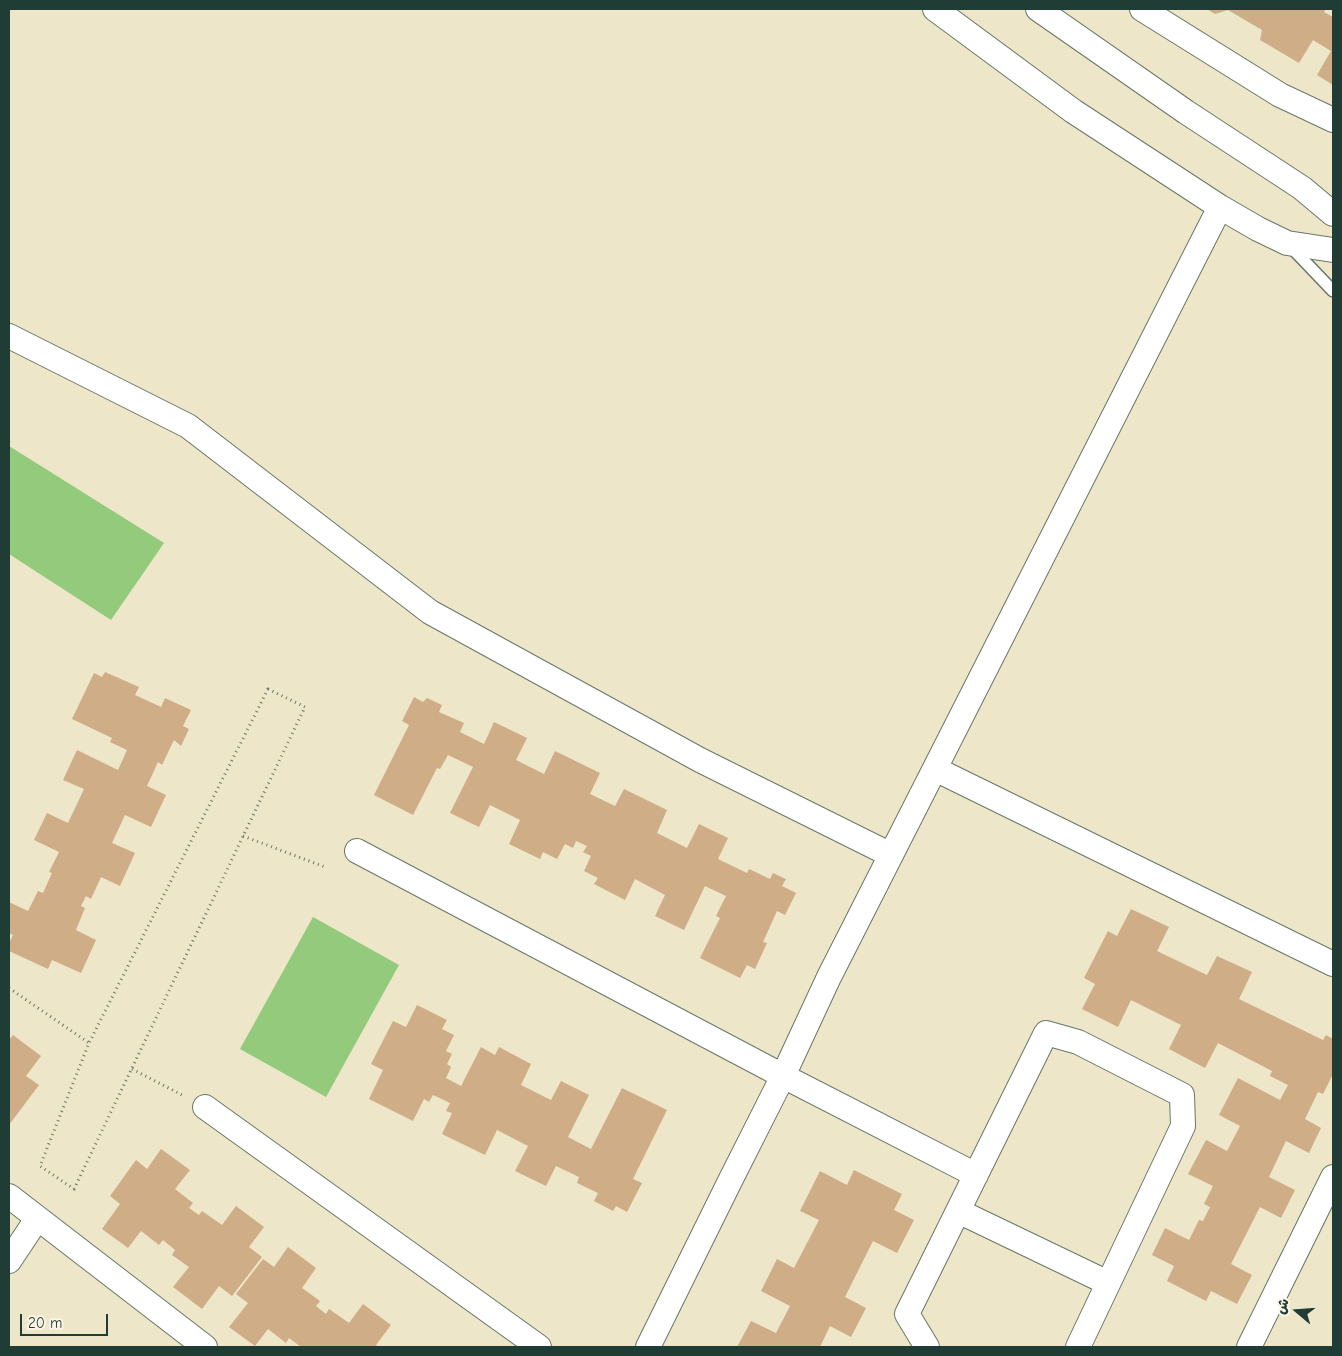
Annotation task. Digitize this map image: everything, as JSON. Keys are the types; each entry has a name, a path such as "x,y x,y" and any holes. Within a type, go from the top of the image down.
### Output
{"street":[{"path":"935,9 1073,112 1220,208 1258,230 1287,243 1333,250"},
{"path":"1038,9 1186,112 1297,185 1333,214"},
{"path":"1142,9 1280,95 1333,120"},
{"path":"648,1347 783,1076 829,977 1220,208"},
{"path":"9,336 188,426 430,612 700,760 891,855"},
{"path":"935,769 1333,964"},
{"path":"358,850 783,1076 976,1175"},
{"path":"927,1347 907,1314 1046,1033 1078,1042 1182,1095 1183,1126 1078,1347"},
{"path":"205,1107 539,1347"},
{"path":"1249,1347 1327,1207 1333,1177"},
{"path":"9,1196 205,1347"},
{"path":"958,1211 1108,1283"},
{"path":"9,1262 37,1219"}],"lane":[{"path":"1287,243 1333,291"}],"path":[{"path":"268,689 305,707 74,1189 40,1166 89,1043 268,689"},
{"path":"244,836 325,867"},
{"path":"9,988 89,1043"},
{"path":"132,1069 205,1107"}],"green space":[{"path":"9,446 164,543 111,620 9,554"},
{"path":"313,917 399,965 326,1097 240,1049"}],"building":[{"path":"1207,9 1326,9 1324,12 1333,17 1333,85 1317,75 1331,51 1313,40 1299,63 1260,40 1262,30 1228,10 1215,14"},
{"path":"105,672 139,687 135,695 161,707 165,698 191,710 183,726 189,729 181,746 174,740 162,765 158,762 147,786 166,795 151,827 125,815 112,843 135,853 120,886 101,877 91,899 86,896 81,906 85,908 76,930 96,940 81,973 52,960 48,969 9,951 9,943 13,935 9,933 9,902 28,911 38,891 43,893 52,873 49,872 59,852 34,840 47,813 68,823 84,789 63,780 77,750 118,770 127,750 110,742 112,738 72,719 94,673 102,677"},
{"path":"414,697 423,702 427,698 442,705 439,712 464,723 460,732 484,744 494,722 527,738 516,760 544,774 555,751 600,773 590,794 615,806 624,789 667,810 657,833 687,848 699,824 728,838 718,859 747,873 749,869 770,879 773,873 786,879 782,886 796,893 785,915 777,911 763,942 767,943 755,969 747,965 740,978 700,958 720,918 716,916 726,896 705,886 684,930 655,916 665,895 635,879 625,900 594,884 598,878 584,871 591,856 583,852 587,846 576,841 573,848 565,844 557,859 543,852 540,859 509,844 520,820 490,805 479,827 450,813 473,767 448,755 440,769 437,768 413,815 374,795 409,725 402,721"},
{"path":"1131,909 1169,927 1157,951 1207,975 1217,956 1252,972 1239,999 1323,1040 1326,1035 1333,1039 1333,1074 1323,1094 1318,1092 1305,1119 1321,1128 1309,1153 1286,1141 1269,1177 1295,1190 1281,1218 1260,1207 1231,1264 1252,1275 1237,1304 1211,1291 1206,1301 1167,1281 1174,1266 1152,1255 1165,1228 1189,1240 1199,1220 1203,1221 1210,1207 1204,1204 1213,1186 1188,1174 1206,1140 1227,1151 1240,1126 1219,1115 1238,1078 1280,1100 1288,1085 1270,1076 1272,1071 1218,1043 1205,1068 1169,1049 1181,1025 1131,1000 1118,1027 1082,1009 1095,984 1084,978 1108,931 1117,936"},
{"path":"417,1005 447,1020 442,1029 454,1035 446,1051 452,1054 447,1064 451,1067 446,1078 461,1086 481,1047 495,1055 499,1047 531,1064 521,1085 551,1100 561,1081 589,1095 568,1137 591,1149 622,1088 667,1110 633,1179 642,1183 627,1212 616,1206 613,1211 594,1201 598,1193 577,1183 579,1177 556,1166 546,1186 515,1171 528,1146 497,1130 485,1155 442,1134 452,1113 446,1111 450,1103 433,1095 429,1102 424,1099 413,1121 369,1099 383,1070 371,1064 393,1021 406,1027"},
{"path":"13,1035 41,1056 26,1076 39,1085 9,1125 9,1040"},
{"path":"161,1149 190,1170 175,1189 193,1203 189,1208 199,1215 202,1211 222,1225 236,1206 264,1227 249,1247 262,1257 232,1296 219,1286 202,1309 173,1287 189,1267 172,1255 175,1250 163,1240 159,1245 141,1231 128,1248 102,1229 120,1204 110,1196 136,1160 147,1169"},
{"path":"854,1170 902,1194 894,1210 914,1220 897,1253 873,1241 845,1297 866,1308 851,1337 830,1326 820,1347 737,1347 751,1321 776,1333 790,1306 761,1291 777,1259 794,1268 819,1220 800,1211 820,1171 847,1185"},
{"path":"288,1247 316,1268 302,1288 320,1301 316,1306 326,1314 329,1309 349,1323 363,1304 391,1325 376,1345 378,1347 301,1347 289,1338 286,1343 268,1329 255,1346 229,1327 248,1303 236,1294 263,1259 274,1267"}]}
